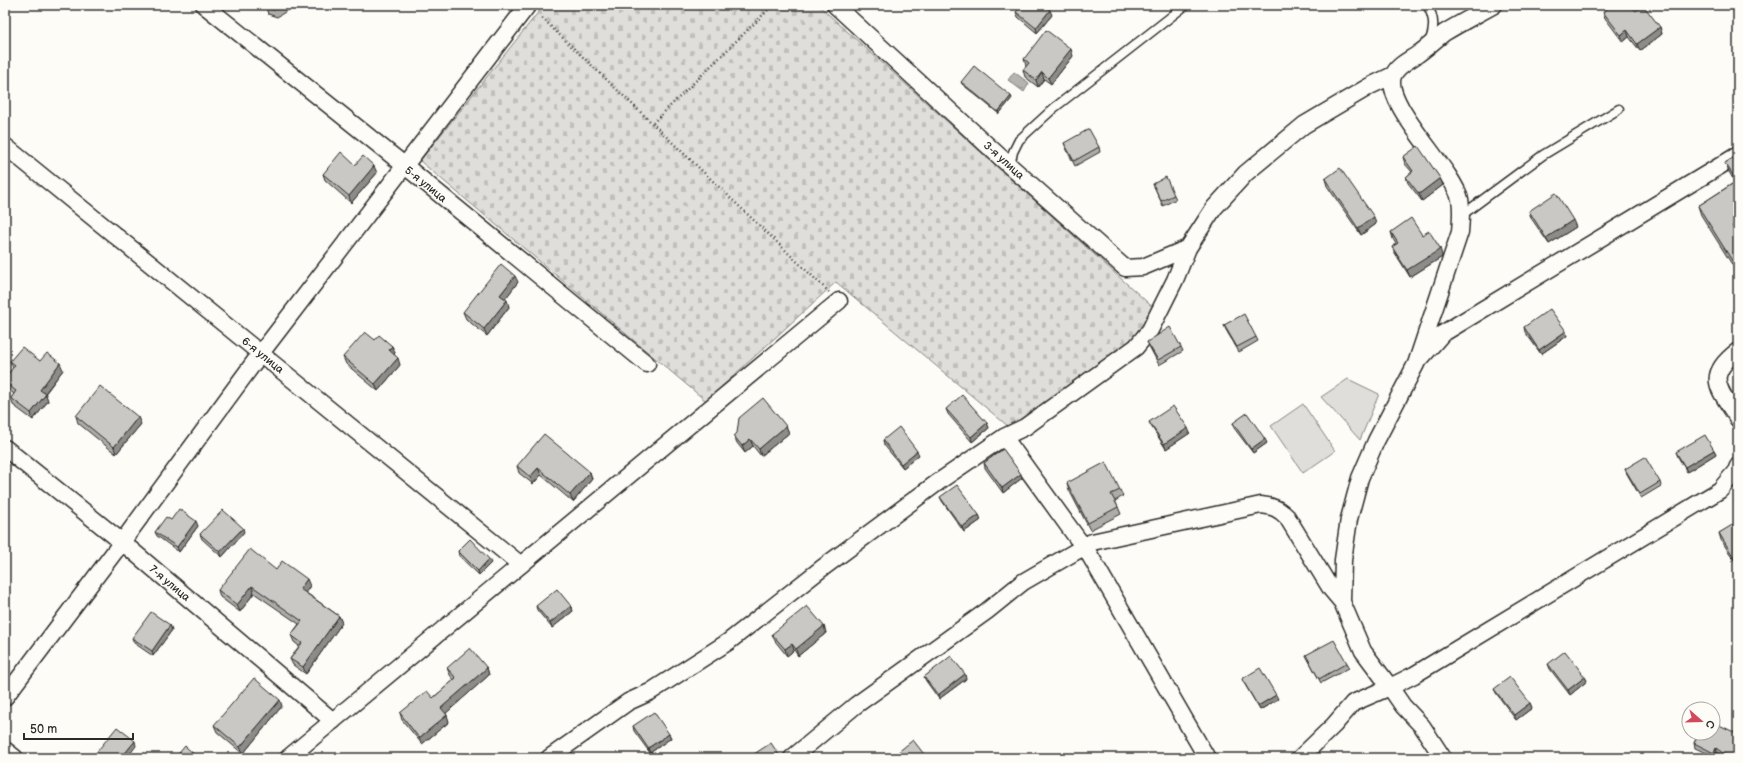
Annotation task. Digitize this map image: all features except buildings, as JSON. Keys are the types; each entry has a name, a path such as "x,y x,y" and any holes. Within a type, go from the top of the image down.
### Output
{"street":[{"name":"5-я улица","path":"204,5 404,165 647,364"},
{"path":"5,697 122,542 261,353 528,5"},
{"name":"3-я улица","path":"835,5 1010,166 1125,268 1143,267 1188,248"},
{"path":"549,758 628,702 650,692 728,642 821,569 941,480 1004,437 1025,427 1136,347 1150,330 1176,280 1188,248 1214,208 1246,173 1304,125 1370,86 1393,75 1402,65 1445,33 1494,5"},
{"path":"1342,602 1343,560 1349,518 1360,478 1376,441 1416,364 1460,232 1462,215 1460,198 1452,180 1412,125 1394,94 1392,84 1393,75"},
{"name":"6-я улица","path":"5,146 521,565"},
{"path":"1416,364 1442,334 1738,155"},
{"path":"288,758 839,302"},
{"path":"1738,351 1727,359 1721,367 1717,377 1718,387 1738,419"},
{"path":"1004,437 1077,538 1085,546 1207,758"},
{"name":"7-я улица","path":"5,448 122,542 333,721"},
{"path":"1300,758 1334,725 1353,703 1390,687 1414,674 1720,490 1738,466"},
{"path":"792,758 856,705 987,611 1024,582 1092,542 1253,507 1271,506 1279,509 1287,516 1331,589 1342,602 1362,651 1404,706 1422,726 1443,758"},
{"path":"5,750 15,758"}],"lane":[{"path":"1010,166 1013,152 1019,140 1054,108 1186,5"},
{"path":"1427,5 1432,13 1433,32 1429,45"},
{"path":"1462,215 1543,155 1619,109"}],"path":[{"path":"653,123 773,5"},
{"path":"542,18 839,302"}],"green space":[{"path":"544,5 818,5 1157,311 1119,352 1009,427 836,282 706,401 420,161"},
{"path":"1348,379 1379,394 1360,440 1321,397"},
{"path":"1303,404 1335,451 1303,473 1271,426"}],"water":[{"path":"1014,72 1029,83 1024,92 1008,80"}]}
